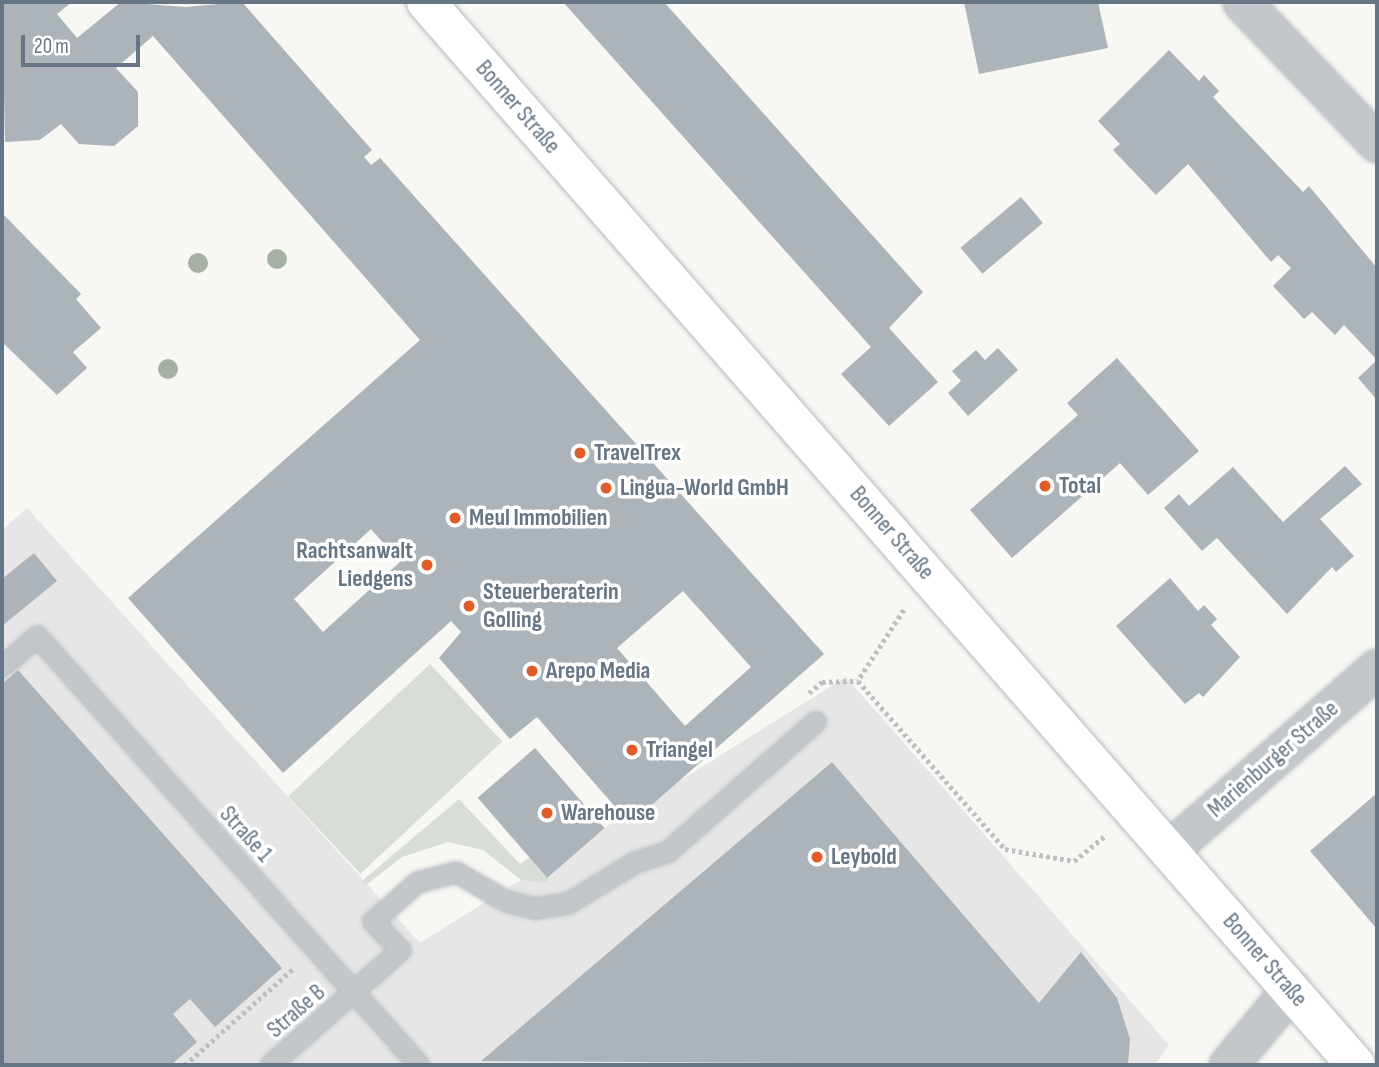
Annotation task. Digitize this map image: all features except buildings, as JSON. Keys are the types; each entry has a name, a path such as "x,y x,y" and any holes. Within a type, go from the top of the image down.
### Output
{"main road":[{"name":"Bonner Straße","path":"426,2 1356,1065"}],"street":[{"path":"1242,2 1377,144"},
{"name":"Marienburger Straße","path":"1169,850 1377,668"},
{"path":"1228,1065 1291,989"}],"lane":[{"name":"Straße 1","path":"2,666 37,636 419,1065"},
{"name":"Straße B","path":"270,1065 400,950 373,920 417,882 456,872 506,901 535,908 568,903 635,862 668,851 815,722"}],"path":[{"path":"858,681 927,574"},
{"path":"801,700 822,682 858,681"},
{"path":"858,681 1005,849 1074,861 1135,811"}],"shaded area":[{"path":"27,508 420,943 846,677 1169,1045 1155,1065 2,1065 2,530"},
{"path":"430,664 502,742 360,874 288,796"},
{"path":"459,799 520,864 530,857 549,879 545,883 521,880 483,850 448,842 402,857 366,885 362,881"}],"place":[{"name":"TravelTrex","path":"580,453"},
{"name":"Total","path":"1045,486"},
{"name":"Lingua-World GmbH","path":"606,488"},
{"name":"Meul Immobilien","path":"455,518"},
{"name":"Rachtsanwalt Liedgens","path":"427,565"},
{"name":"Steuerberaterin Golling","path":"469,606"},
{"name":"Arepo Media","path":"532,671"},
{"name":"Triangel","path":"632,750"},
{"name":"Warehouse","path":"547,813"},
{"name":"Leybold","path":"817,857"}]}
